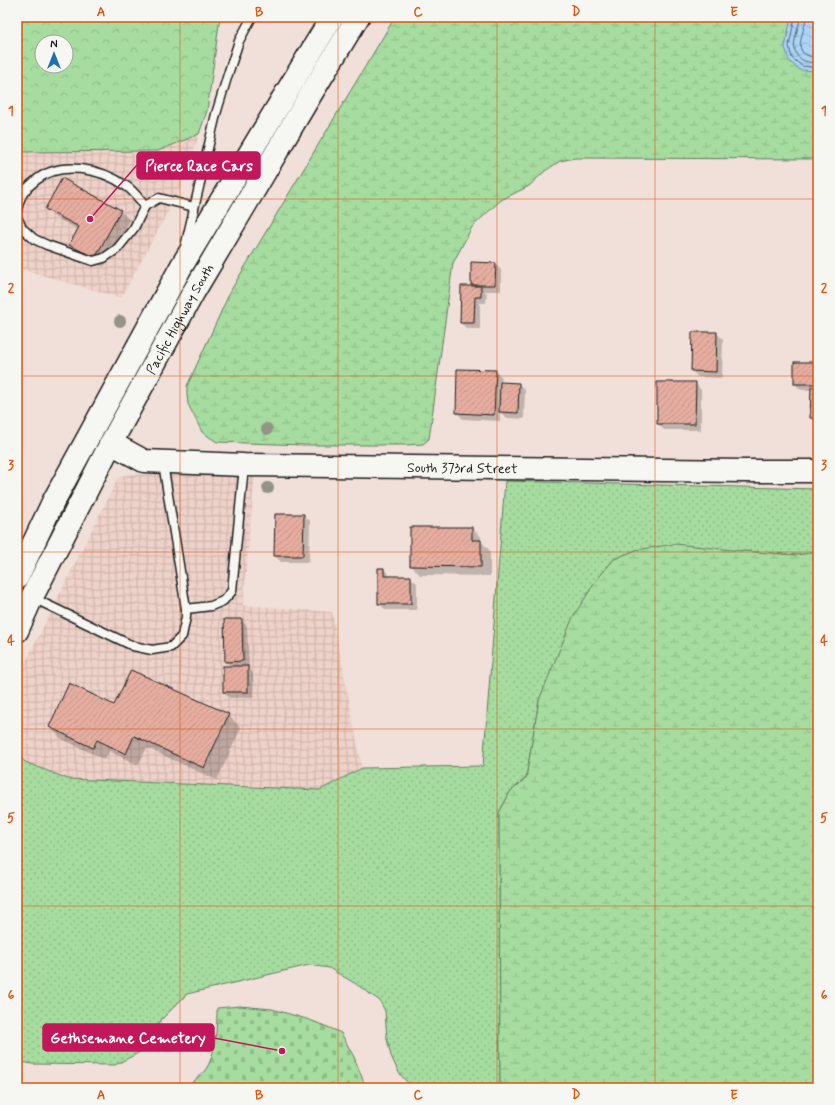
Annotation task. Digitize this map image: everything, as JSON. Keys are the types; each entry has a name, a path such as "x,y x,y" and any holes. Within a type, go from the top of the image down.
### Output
{"main road":[{"name":"Pacific Highway South","path":"17,578 53,502 181,267 332,17"},
{"name":"Pacific Highway South","path":"17,631 32,597 111,443 193,293 310,94 358,17"},
{"name":"South 373rd Street","path":"111,443 144,461 244,465 818,471"}],"lane":[{"path":"181,267 216,114 228,71 240,41 252,17"},
{"path":"17,212 18,202 25,189 41,175 66,168 80,168 111,177 126,186 145,206"},
{"path":"17,217 22,228 34,239 93,262 104,258 117,249 134,228 145,206 159,198 194,207"},
{"path":"32,597 133,646 152,650 171,647 182,636 186,609 163,461"},
{"path":"186,609 211,606 223,601 232,591 244,465"}],"shaded area":[{"path":"199,134 180,190 121,298 17,268 17,152 158,151"},
{"path":"128,474 255,474 243,605 332,612 362,768 320,790 68,779 25,762 17,753 17,679 118,478"}],"green space":[{"path":"17,17 220,17 207,111 199,134 158,151 17,152"},
{"path":"395,17 818,17 818,159 575,158 560,161 545,171 529,186 501,200 472,227 453,263 429,439 423,444 304,445 217,442 202,432 188,404 187,386 231,290"},
{"path":"505,481 818,489 818,552 796,555 742,551 636,550 614,559 595,582 539,700 526,778 510,792 499,813 500,1088 412,1088 399,1073 391,1056 387,1039 385,1011 380,1001 356,984 329,968 309,965 187,994 161,1020 144,1050 115,1065 32,1064 17,1061 17,753 25,762 68,779 320,790 362,768 483,766"},
{"path":"675,544 796,555 818,552 818,1088 500,1088 499,813 510,792 526,778 539,700 573,617 595,582 614,559 636,550"},
{"path":"240,1006 272,1009 310,1020 341,1033 354,1057 366,1088 186,1088 204,1072 212,1056 217,1022 217,1008"}],"water":[{"path":"791,17 818,17 818,71 800,70 789,61 785,47"}],"building":[{"path":"62,178 121,210 95,258 69,245 79,227 45,209"},
{"path":"471,262 496,263 495,285 471,285"},
{"path":"461,286 481,286 481,297 475,297 474,323 460,323"},
{"path":"692,332 717,332 716,372 691,371"},
{"path":"794,362 817,362 817,384 794,384"},
{"path":"457,369 496,370 494,415 456,413"},
{"path":"500,382 519,383 518,413 499,412"},
{"path":"657,382 696,382 695,424 657,424"},
{"path":"811,387 818,387 818,419 810,418"},
{"path":"275,514 304,514 303,556 274,556"},
{"path":"410,527 472,527 472,540 481,540 481,567 410,566"},
{"path":"378,568 384,568 384,576 411,576 411,604 378,604"},
{"path":"224,619 242,619 243,661 225,662"},
{"path":"223,666 248,666 248,692 223,692"},
{"path":"131,670 229,714 204,768 134,736 126,754 97,740 93,748 49,727 69,683 114,705"}],"place":[{"name":"Pierce Race Cars","path":"90,219"},
{"name":"Gethsemane Cemetery","path":"282,1051"}]}
